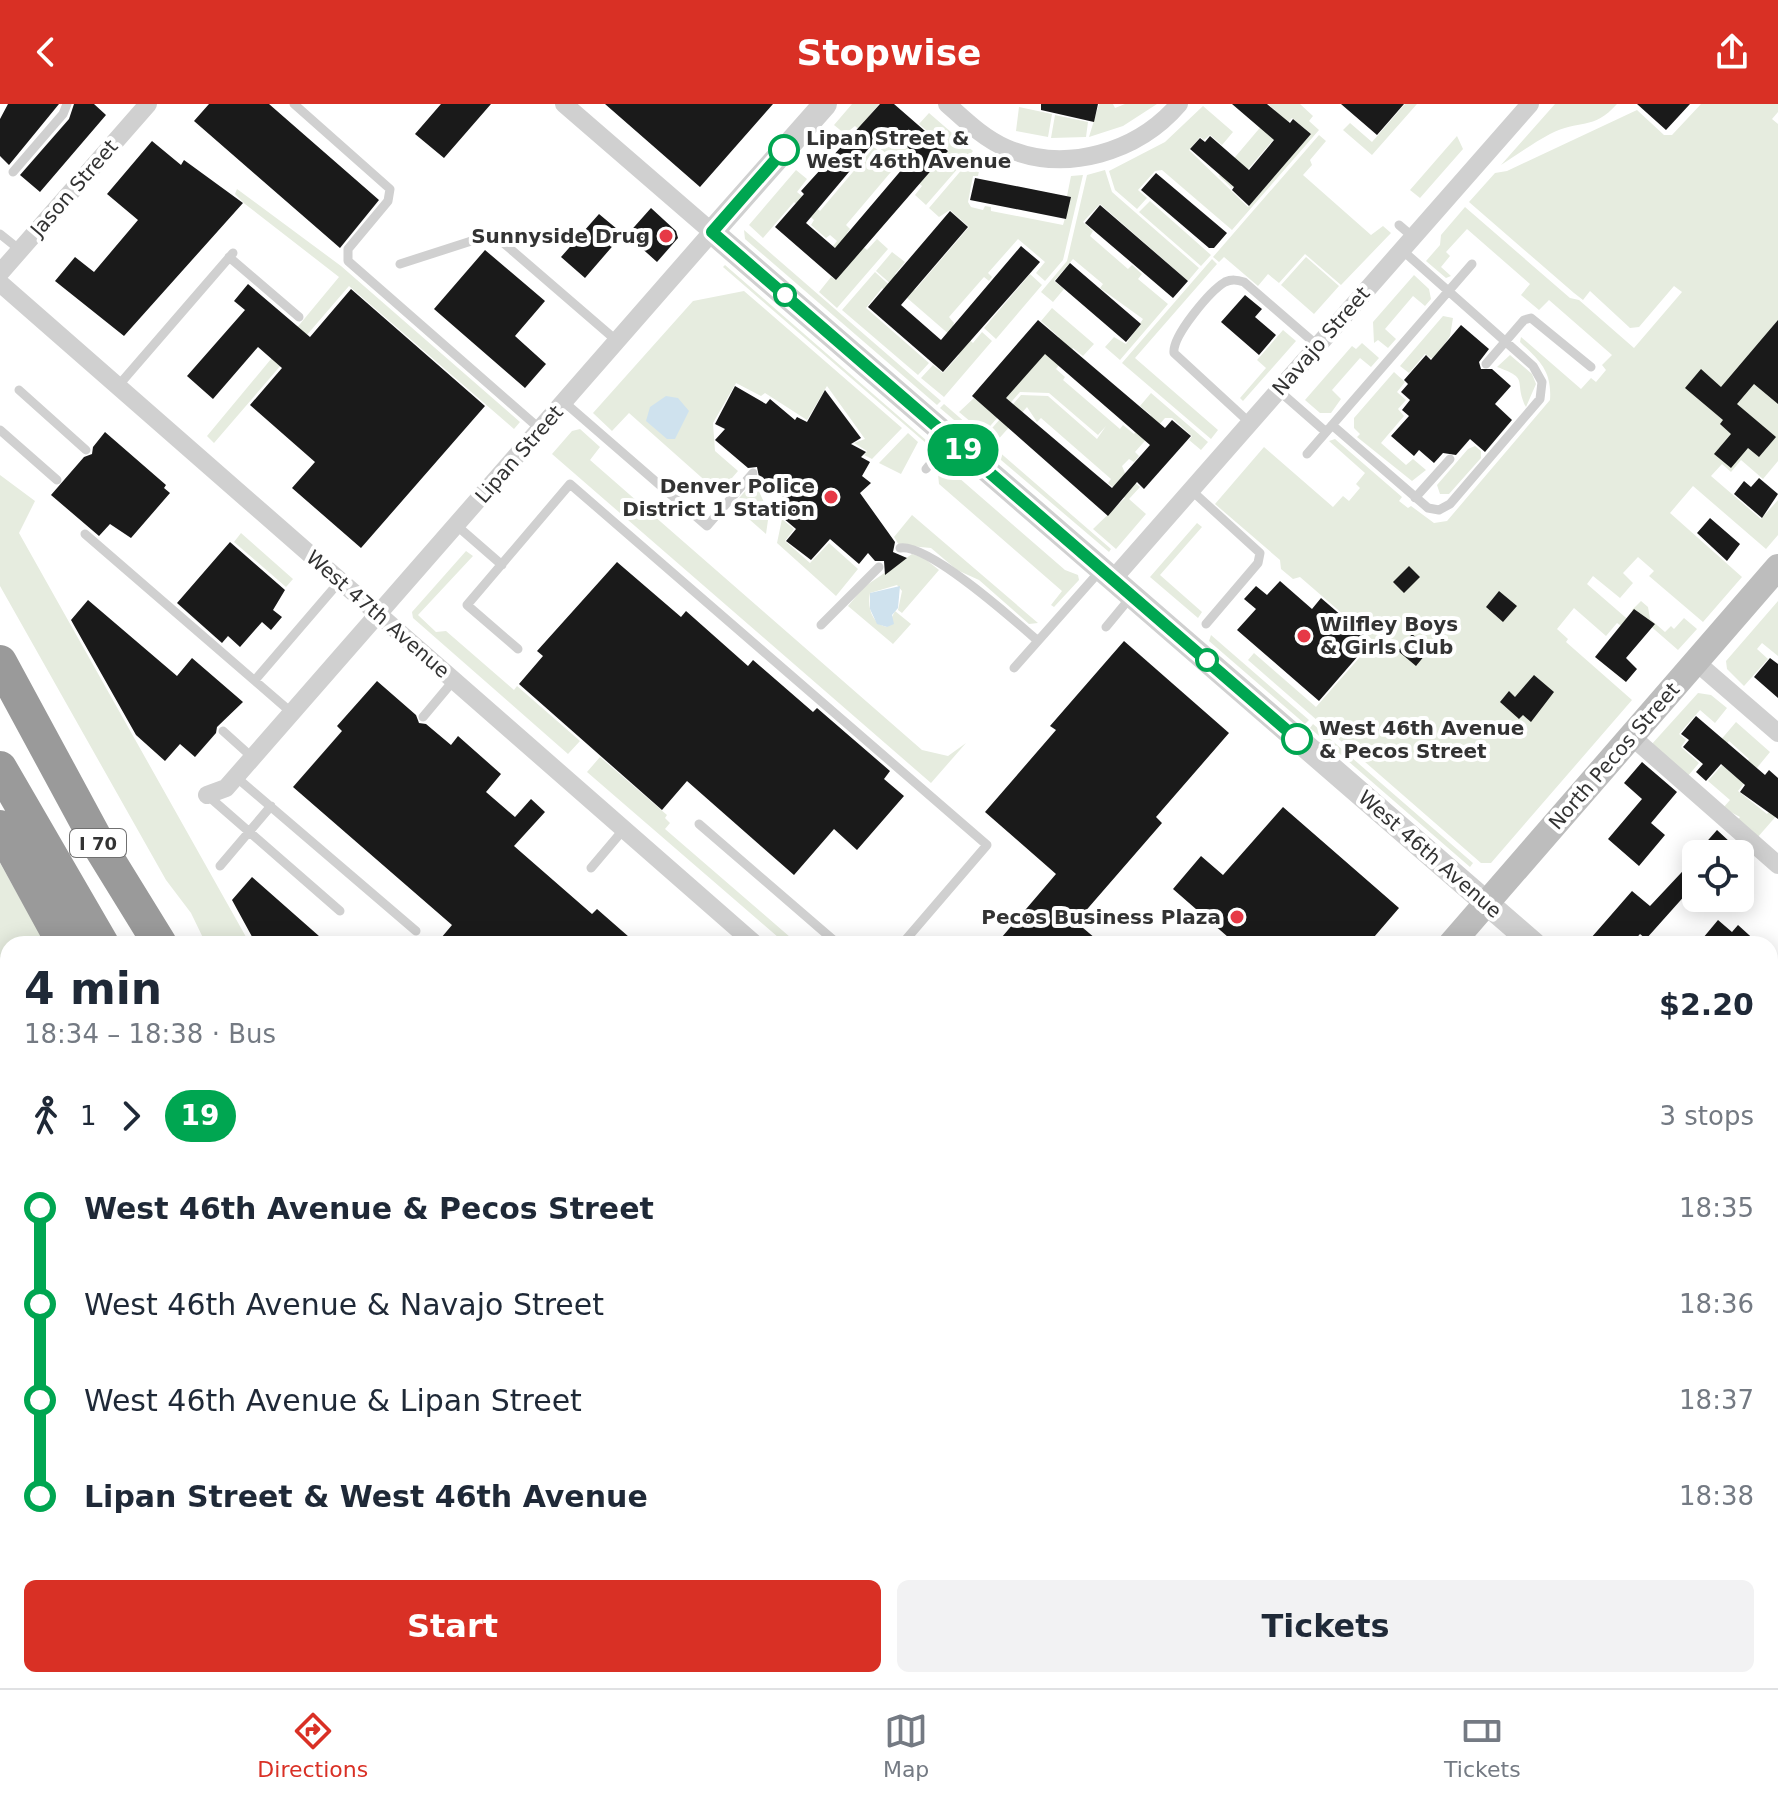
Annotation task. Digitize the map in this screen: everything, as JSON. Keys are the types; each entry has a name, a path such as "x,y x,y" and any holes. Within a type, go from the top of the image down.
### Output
{"highway":[{"name":"I 70","path":"0,662 99,845 155,936"},
{"name":"I 70","path":"0,768 97,936"},
{"path":"0,827 60,936"}],"main road":[{"name":"North Pecos Street","path":"1458,936 1778,567"}],"street":[{"name":"Jason Street","path":"0,273 148,104"},
{"name":"West 46th Avenue","path":"564,104 1525,936"},
{"name":"Lipan Street","path":"207,795 226,788 253,758 825,104"},
{"path":"947,104 979,132 1006,148 1036,157 1072,159 1114,151 1145,135 1179,104"},
{"name":"Navajo Street","path":"1107,574 1191,490 1318,346 1405,237 1530,104"},
{"name":"West 47th Avenue","path":"0,283 746,936"},
{"path":"1696,662 1778,733"},
{"path":"1631,736 1778,865"}],"lane":[{"path":"13,172 63,114 67,104"},
{"path":"294,104 390,189 388,201 348,249 348,261 540,429"},
{"path":"0,234 20,250"},
{"path":"400,264 493,234 617,341"},
{"path":"1278,390 1428,508 1445,508 1540,399 1540,374 1449,291 1405,237"},
{"path":"118,386 231,255 299,317"},
{"path":"1307,454 1472,264"},
{"path":"1250,423 1174,353 1178,334 1219,287 1230,280 1244,282 1318,346"},
{"path":"1486,364 1524,320 1535,318 1591,367"},
{"path":"19,390 86,450"},
{"path":"564,402 707,526 753,473"},
{"path":"0,430 57,480"},
{"path":"926,469 951,439"},
{"path":"1415,498 1450,459"},
{"path":"518,649 467,605 570,484 987,845 909,936"},
{"path":"1191,490 1256,547 1260,557 1206,624"},
{"path":"456,525 502,565"},
{"path":"85,534 292,713"},
{"path":"900,548 914,548 925,553 976,589 1038,641"},
{"path":"821,625 879,567"},
{"path":"1014,668 1107,574"},
{"path":"255,680 340,581"},
{"path":"1106,627 1132,596"},
{"path":"423,717 454,680"},
{"path":"223,731 253,758"},
{"path":"236,777 416,931"},
{"path":"207,795 340,911"},
{"path":"220,866 271,806"},
{"path":"699,824 829,936"},
{"path":"591,868 624,829"}],"shaded area":[{"path":"852,104 879,104 870,115 932,169 949,150 919,124 929,113 973,151 926,205 915,195 922,186 855,126 845,134 834,125"},
{"path":"1099,104 1113,104 1115,108 1125,104 1157,104 1123,126 1089,137"},
{"path":"1268,104 1300,104 1313,116 1309,121 1319,130 1232,230 1162,170 1155,171 1138,190 1147,198 1137,209 1115,190 1109,171 1165,142 1203,106 1233,132 1222,145 1210,135 1204,140 1200,137 1189,150 1248,207 1311,134 1292,118 1232,188 1219,176 1275,110"},
{"path":"1405,104 1417,104 1372,155 1343,130 1350,123 1372,142"},
{"path":"1555,104 1617,104 1600,118 1550,134 1501,165"},
{"path":"1701,104 1778,104 1778,112 1772,119 1778,124 1778,461 1763,479 1741,460 1731,472 1722,464 1711,476 1761,519 1778,500 1778,535 1766,549 1693,486 1670,513 1742,577 1703,622 1649,576 1654,571 1638,557 1623,573 1633,583 1620,598 1593,576 1587,584 1632,623 1626,629 1617,623 1606,636 1574,608 1557,629 1568,639 1566,642 1632,700 1491,863 1481,863 1248,660 1254,653 1316,707 1374,641 1300,577 1293,579 1281,569 1280,560 1215,504 1264,447 1333,507 1343,496 1349,501 1360,488 1356,484 1365,473 1329,441 1335,439 1402,497 1399,501 1408,508 1411,506 1434,523 1447,521 1550,400 1547,374 1520,342 1521,337 1581,389 1591,378 1596,382 1606,370 1602,365 1612,355 1549,300 1539,310 1521,295 1530,284 1467,229 1446,252 1450,256 1441,267 1451,276 1446,278 1426,261 1440,245 1441,235 1465,207 1570,298 1579,300 1634,348 1682,292 1674,286 1639,327 1630,328 1590,291 1583,300 1574,293 1469,202 1495,173 1507,171 1637,110 1664,135 1672,135"},
{"path":"1019,107 1052,114 1048,137 1016,131"},
{"path":"1055,115 1088,122 1086,137 1051,138"},
{"path":"1319,135 1326,141 1310,160 1312,165 1303,175 1371,235 1383,226 1391,233 1341,285 1305,254 1279,283 1268,274 1258,286 1224,257 1219,262 1213,257"},
{"path":"1457,136 1463,149 1420,198 1410,190"},
{"path":"874,147 896,166 846,225 850,229 847,233 867,250 877,239 888,249 837,308 819,292 831,277 836,280 842,254 833,246 837,241 830,235 826,238 811,225 814,220 794,202 763,238 749,225 796,170 807,179 797,192 820,211"},
{"path":"976,153 982,156 978,176 973,176 968,202 971,207 983,210 985,206 991,207 991,211 1063,225 1071,197 1067,196 1071,176 1083,175 1063,260 1045,281 1036,273 1045,262 1018,239 988,273 992,277 989,281 984,277 949,317 953,326 973,343 982,332 992,341 944,397 921,378 933,365 943,373 959,355 949,346 951,336 876,271 892,252 905,262 895,274 915,290 969,227 950,210 939,217 929,208"},
{"path":"1105,170 1112,192 1199,268 1188,281 1100,204 1083,222 1093,231 1090,236 1128,269 1132,265 1142,274 1138,279 1168,304 1120,360 1105,347 1114,337 1126,344 1143,319 1100,288 1103,284 1073,259 1054,281 1064,289 1053,302 1041,292 1067,261 1087,175"},
{"path":"237,189 341,266 520,422 514,429 349,286 214,443 207,436 339,277 245,204 235,194"},
{"path":"1150,201 1211,255 1201,266 1139,212"},
{"path":"744,230 941,401 937,405 745,239"},
{"path":"1306,257 1339,286 1314,314 1281,285"},
{"path":"1212,259 1217,264 1135,358 1218,430 1211,439 1122,363"},
{"path":"725,265 927,441 927,444 723,267"},
{"path":"875,272 896,291 892,296 882,288 866,308 929,363 918,375 842,310"},
{"path":"1030,274 1042,285 996,339 984,328"},
{"path":"1414,275 1429,289 1431,299 1425,306 1413,296 1385,329 1396,339 1388,348 1378,340 1374,343 1373,322"},
{"path":"744,291 902,428 872,459 864,455 867,451 854,443 865,439 827,386 807,420 765,393 761,396 736,383 713,423 715,451 738,471 719,493 629,413 612,431 593,413 693,301"},
{"path":"1052,308 1094,344 1083,356 1073,348 1056,369 1065,377 1063,380 1120,429 1123,425 1134,434 1151,415 1140,406 1151,393 1208,442 1201,450 1189,440 1192,436 1172,418 1165,418 1135,452 1139,456 1134,462 1129,459 1122,466 1140,487 1129,499 1146,514 1116,549 1093,529 1125,498 1108,483 1111,479 1041,418 1037,422 1027,407 995,443 986,435 1021,395 1048,396 1097,439 1106,426 1098,435 1049,393 1020,392 984,433 959,412 974,398 991,412 1059,337 1041,321"},
{"path":"1443,316 1453,318 1450,336 1434,360 1425,354 1409,373 1400,366"},
{"path":"1283,330 1296,341 1243,401 1240,398 1266,368 1257,360"},
{"path":"1362,343 1379,358 1371,367 1360,358 1332,390 1341,399 1331,413 1320,413 1305,400 1352,346 1356,349"},
{"path":"1510,355 1532,374 1536,384 1526,407 1518,378 1497,367"},
{"path":"1394,372 1405,382 1397,392 1406,400 1398,409 1404,416 1381,443 1406,465 1413,459 1426,470 1412,481 1357,437 1360,434 1354,428 1354,418"},
{"path":"944,404 1111,549 1109,552 940,408"},
{"path":"580,429 600,447 590,460 922,750 948,756 966,743 931,783 552,454 572,431"},
{"path":"908,433 918,442 901,474 879,463"},
{"path":"1475,446 1481,451 1481,458 1449,494 1440,494 1437,485 1468,449"},
{"path":"943,464 1065,570 1078,575 1079,580 1054,607 1051,605 1062,591 939,484 938,474"},
{"path":"0,475 35,501 19,533 246,936 202,936 191,913 166,880 0,586"},
{"path":"754,481 769,513 766,534 733,505"},
{"path":"912,515 1038,623 1029,624 979,580 957,570 931,548 899,545 894,537"},
{"path":"782,519 794,529 785,541 810,563 829,543 858,569 836,596 777,543"},
{"path":"1197,523 1202,527 1160,575 1202,612 1198,618 1150,577"},
{"path":"241,533 293,579 286,587 234,542"},
{"path":"466,551 473,556 418,615 436,632 446,631 514,690 517,686 580,741 568,754 413,618 412,612"},
{"path":"912,554 924,558 939,570 902,613 898,610 902,591 897,585 870,593 869,604 874,619 887,627 895,611 911,624 893,644 848,606 864,587"},
{"path":"1641,601 1648,607 1650,619 1665,632 1671,626 1674,629 1684,618 1697,629 1678,650 1632,610"},
{"path":"1778,601 1778,656 1762,643 1757,649 1768,659 1744,686 1727,669 1726,661"},
{"path":"1211,635 1309,720 1305,724 1209,641"},
{"path":"1698,693 1711,695 1727,708 1715,723 1700,710 1679,734 1686,740 1681,747 1699,763 1687,777 1651,745"},
{"path":"1736,722 1770,752 1738,791 1767,814 1778,801 1778,814 1757,838 1737,821 1740,817 1723,808 1730,800 1708,781 1722,765 1735,776 1749,759 1729,741 1725,746 1719,742"},
{"path":"1313,724 1473,863 1470,867 1310,728"},
{"path":"600,757 667,815 665,818 670,823 665,829 789,936 777,936 587,772"},
{"path":"0,863 41,936 0,936"}],"water":[{"path":"666,396 678,398 689,411 675,439 667,439 646,421 650,407"},
{"path":"900,586 898,608 892,615 894,624 887,627 877,624 870,609 870,593"}],"building":[{"path":"8,104 59,104 9,165 0,156 0,119"},
{"path":"74,104 94,104 106,115 40,192 20,175 69,119"},
{"path":"209,104 269,104 379,200 340,248 194,121"},
{"path":"441,104 491,104 444,158 415,134"},
{"path":"605,104 773,104 700,187"},
{"path":"880,104 894,104 948,151 836,280 775,227 804,194 801,191","holes":["886,128 915,154 835,248 806,223"]},
{"path":"1041,104 1098,104 1094,122 1041,110"},
{"path":"1232,104 1267,104 1290,123 1293,119 1311,134 1249,206 1232,190 1234,187 1190,149 1200,138 1205,142 1210,136 1249,170 1274,140"},
{"path":"1341,104 1404,104 1377,135"},
{"path":"1637,104 1690,104 1666,130"},
{"path":"152,141 181,165 184,160 243,203 124,336 55,281 75,257 94,272 138,220 107,194"},
{"path":"1156,173 1227,233 1214,248 1209,248 1141,190"},
{"path":"975,178 1071,197 1066,219 970,200"},
{"path":"1100,205 1188,281 1173,298 1085,223"},
{"path":"651,208 676,231 678,238 657,262 627,235"},
{"path":"950,211 968,227 901,305 941,340 1021,246 1040,262 943,372 868,307"},
{"path":"599,214 623,234 585,278 561,257"},
{"path":"485,250 545,301 515,336 546,364 525,388 434,309"},
{"path":"1070,263 1141,324 1126,342 1055,281"},
{"path":"248,284 310,337 351,289 485,406 361,548 292,488 315,462 250,405 282,368 258,347 213,399 187,376 245,310 234,301"},
{"path":"1245,295 1262,309 1255,317 1276,335 1259,355 1221,322"},
{"path":"1038,320 1165,428 1172,420 1191,436 1144,489 1137,482 1108,516 972,396","holes":["1045,354 1150,445 1112,488 1006,398"]},
{"path":"1778,320 1778,404 1754,384 1737,404 1776,437 1759,457 1748,448 1731,468 1714,454 1731,434 1720,424 1723,420 1685,388 1701,369 1721,387"},
{"path":"1461,325 1489,349 1479,362 1481,369 1492,369 1511,386 1495,404 1512,420 1485,452 1470,439 1456,455 1443,453 1434,463 1419,450 1414,456 1391,436 1409,416 1402,410 1410,400 1401,392 1408,384 1404,380 1426,355 1431,360"},
{"path":"735,386 766,404 770,399 795,420 797,417 807,422 825,390 861,438 851,444 866,452 861,457 870,462 862,476 871,483 860,493 895,542 893,552 907,558 885,575 884,561 875,561 868,553 859,564 830,539 811,560 786,541 796,529 783,518 791,504 759,477 757,467 748,468 715,440 725,429 715,424"},
{"path":"105,432 166,485 164,488 170,493 131,538 110,524 99,536 51,495 84,457 92,454 93,447"},
{"path":"1759,478 1778,494 1762,518 1734,494 1744,481 1751,487"},
{"path":"1710,518 1740,544 1727,561 1697,533"},
{"path":"230,542 285,590 273,610 282,617 271,630 262,622 240,647 228,636 222,643 177,603"},
{"path":"617,562 681,617 686,611 748,666 753,660 813,712 817,708 890,771 884,779 904,796 857,850 834,829 794,875 687,781 662,810 519,684 543,656 537,651"},
{"path":"1409,566 1420,577 1404,593 1393,582"},
{"name":"Wilfley Boys & Girls Club","path":"1280,581 1312,609 1321,598 1371,641 1319,701 1237,630 1256,609 1244,599 1256,586 1267,595"},
{"path":"1499,591 1517,606 1503,622 1486,607"},
{"path":"88,600 177,676 192,658 243,702 217,727 216,733 195,757 180,744 165,761 136,735 71,620"},
{"path":"1634,609 1655,624 1626,658 1637,669 1626,682 1595,657"},
{"path":"1412,634 1430,649 1416,666 1398,651"},
{"path":"1124,641 1229,733 1156,817 1162,823 1076,922 1093,936 1003,936 1056,874 985,812 1056,730 1050,726"},
{"path":"1770,658 1778,664 1778,698 1754,677"},
{"path":"1534,675 1554,692 1531,722 1523,715 1519,719 1500,702 1509,691 1515,697"},
{"path":"377,681 416,715 419,723 426,724 451,745 458,736 501,774 486,792 515,817 531,799 545,812 514,846 592,914 597,909 628,936 443,936 452,925 293,787 342,731 337,726"},
{"path":"1696,716 1765,775 1769,770 1778,778 1778,819 1740,792 1745,785 1721,764 1706,781 1696,772 1703,764 1683,747 1689,740 1681,734"},
{"path":"1642,762 1677,792 1651,823 1665,835 1639,866 1608,839 1642,799 1624,783"},
{"path":"1283,807 1399,908 1375,936 1227,936 1173,889 1201,856 1223,875"},
{"path":"1717,830 1728,840 1708,840"},
{"path":"1682,872 1682,899 1649,936 1593,936 1632,891 1650,906"},
{"path":"252,877 319,936 252,936 232,900"},
{"path":"1718,920 1732,932 1738,925 1750,936 1705,936"}],"bus line":[{"name":"19","path":"784,150 712,232 1297,739"}],"place":[{"name":"Lipan Street & West 46th Avenue","path":"784,150"},
{"name":"Sunnyside Drug","path":"666,236"},
{"name":"Denver Police District 1 Station","path":"831,497"},
{"name":"Wilfley Boys & Girls Club","path":"1304,636"},
{"name":"West 46th Avenue & Pecos Street","path":"1297,739"},
{"name":"Pecos Business Plaza","path":"1237,917"}]}
